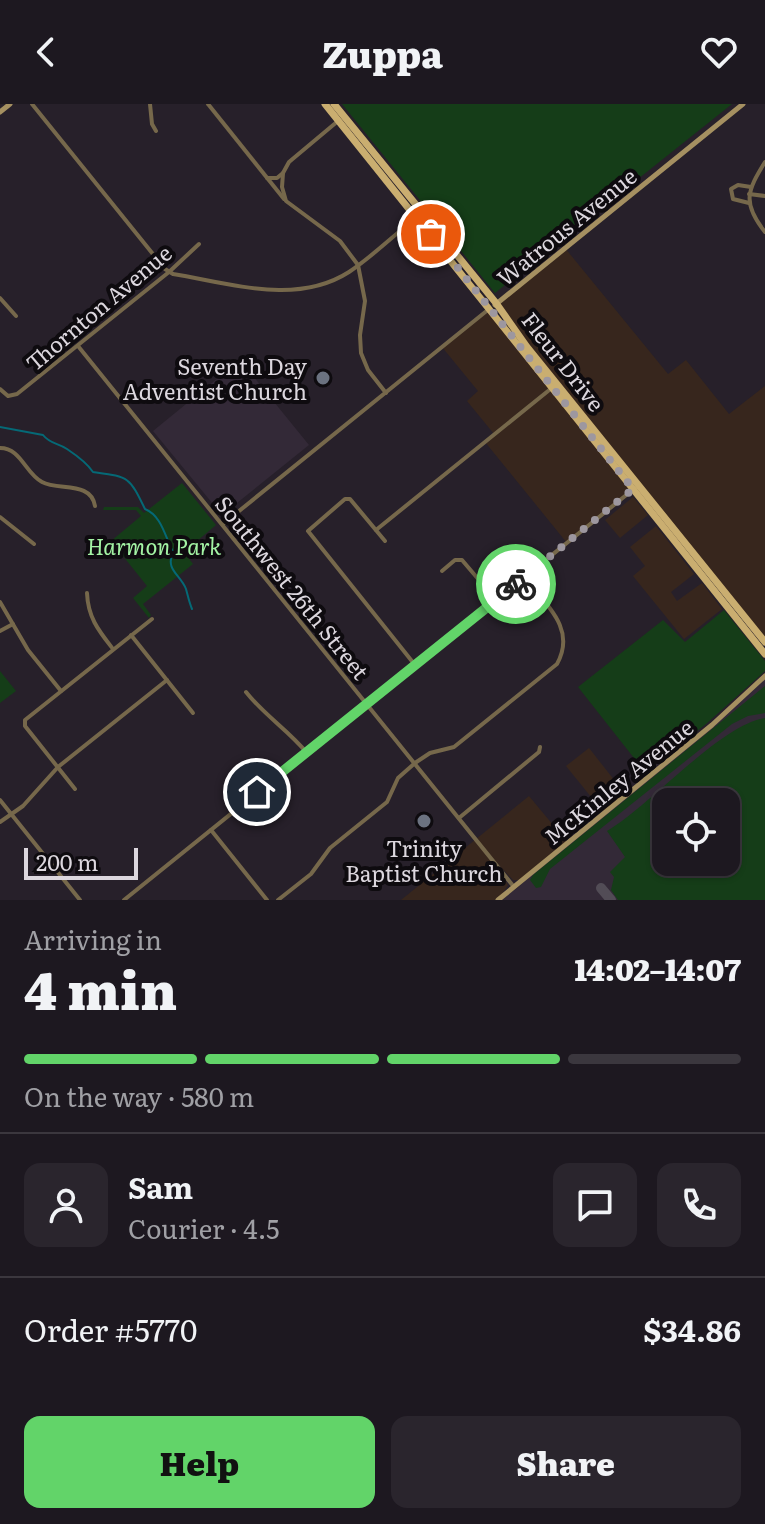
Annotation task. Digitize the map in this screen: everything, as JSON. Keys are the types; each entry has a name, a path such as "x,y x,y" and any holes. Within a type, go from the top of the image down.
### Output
{"main road":[{"path":"0,112 10,104"},
{"name":"Fleur Drive","path":"325,104 496,303 555,386"},
{"name":"Fleur Drive","path":"334,104 489,309 765,642"},
{"name":"Watrous Avenue","path":"489,309 743,104"},
{"name":"Fleur Drive","path":"636,487 765,654"},
{"name":"McKinley Avenue","path":"498,900 765,676"},
{"name":"McKinley Avenue","path":"757,685 765,682"}],"street":[{"path":"32,104 169,272 266,290 291,291 328,282 358,265 419,215"},
{"path":"150,104 156,131"},
{"path":"208,104 286,201 340,241 358,265 365,301 361,353 368,370 386,393"},
{"path":"267,178 277,178 294,157 339,121 348,123"},
{"path":"765,162 749,194 754,218 765,232"},
{"path":"283,173 282,187 286,201"},
{"path":"749,203 733,199 731,189 738,185 751,187"},
{"path":"749,194 765,196"},
{"name":"Thornton Avenue","path":"0,389 8,396 17,394 169,272 199,244"},
{"path":"0,298 16,316"},
{"name":"Watrous Avenue","path":"223,525 489,309"},
{"name":"Southwest 26th Street","path":"78,346 514,887"},
{"path":"376,530 555,386"},
{"path":"0,448 14,451 38,480 52,486 85,491 94,498 95,506"},
{"path":"124,900 636,487"},
{"path":"385,541 350,499 345,499 309,529 309,534 415,665"},
{"path":"0,517 34,544"},
{"path":"442,571 455,560 462,560 496,600"},
{"path":"278,900 311,874 330,848 387,802 396,782 415,763 430,753 456,746 557,664 563,652 565,634 524,577"},
{"path":"87,593 92,622 113,649"},
{"path":"0,602 28,650 61,691"},
{"path":"75,789 25,726 25,720 152,619"},
{"path":"0,631 13,624"},
{"path":"131,635 193,713"},
{"path":"0,822 23,806 58,767 167,680"},
{"path":"246,692 263,712 290,732 307,753"},
{"path":"459,818 539,752 540,747"},
{"path":"0,800 80,900"},
{"path":"211,830 267,900"}],"shaded area":[{"path":"565,248 668,374 686,360 729,414 765,386 765,642 496,303"},
{"path":"489,309 633,489 567,543 485,442 494,434 467,401 478,391 442,347"},
{"path":"240,360 309,445 222,515 153,431"},
{"path":"633,497 648,515 620,538 605,520"},
{"path":"656,526 694,574 671,592 677,601 702,583 722,609 684,639 633,576 645,566 630,547"},
{"path":"765,679 765,900 498,900 516,889"},
{"path":"589,748 626,795 604,813 566,766"},
{"path":"529,796 568,843 523,880 513,880 492,858 508,885 498,900 401,900"}],"green space":[{"path":"342,104 732,104 495,293"},
{"name":"Harmon Park","path":"182,483 216,525 184,552 193,564 143,604 151,615 149,618 133,598 147,586 111,541 141,516 136,510 103,510 104,507 138,507 144,513"},
{"path":"724,610 765,661 765,671 706,724 645,772 578,687 663,620 685,642"},
{"path":"0,671 16,691 0,703"},
{"path":"765,686 765,713 748,716 732,724 550,869 541,887 536,888 530,880 533,875"},
{"path":"765,718 765,900 618,900 611,890 614,877 610,872 625,857 607,831 652,796 652,876 740,876 740,788 662,788 728,735"}],"waterway":[{"path":"0,427 43,435 85,462 93,472 121,477 131,484 145,509 151,512 162,528 173,552 172,568 186,589 192,609"}],"taxiway":[{"path":"601,888 611,900"}],"way so far":[{"path":"431,234 633,489 516,584"}],"place":[{"name":"Seventh Day Adventist Church","path":"323,378"},
{"name":"Trinity Baptist Church","path":"424,821"}],"route":[{"path":"257,792 516,584"}]}
